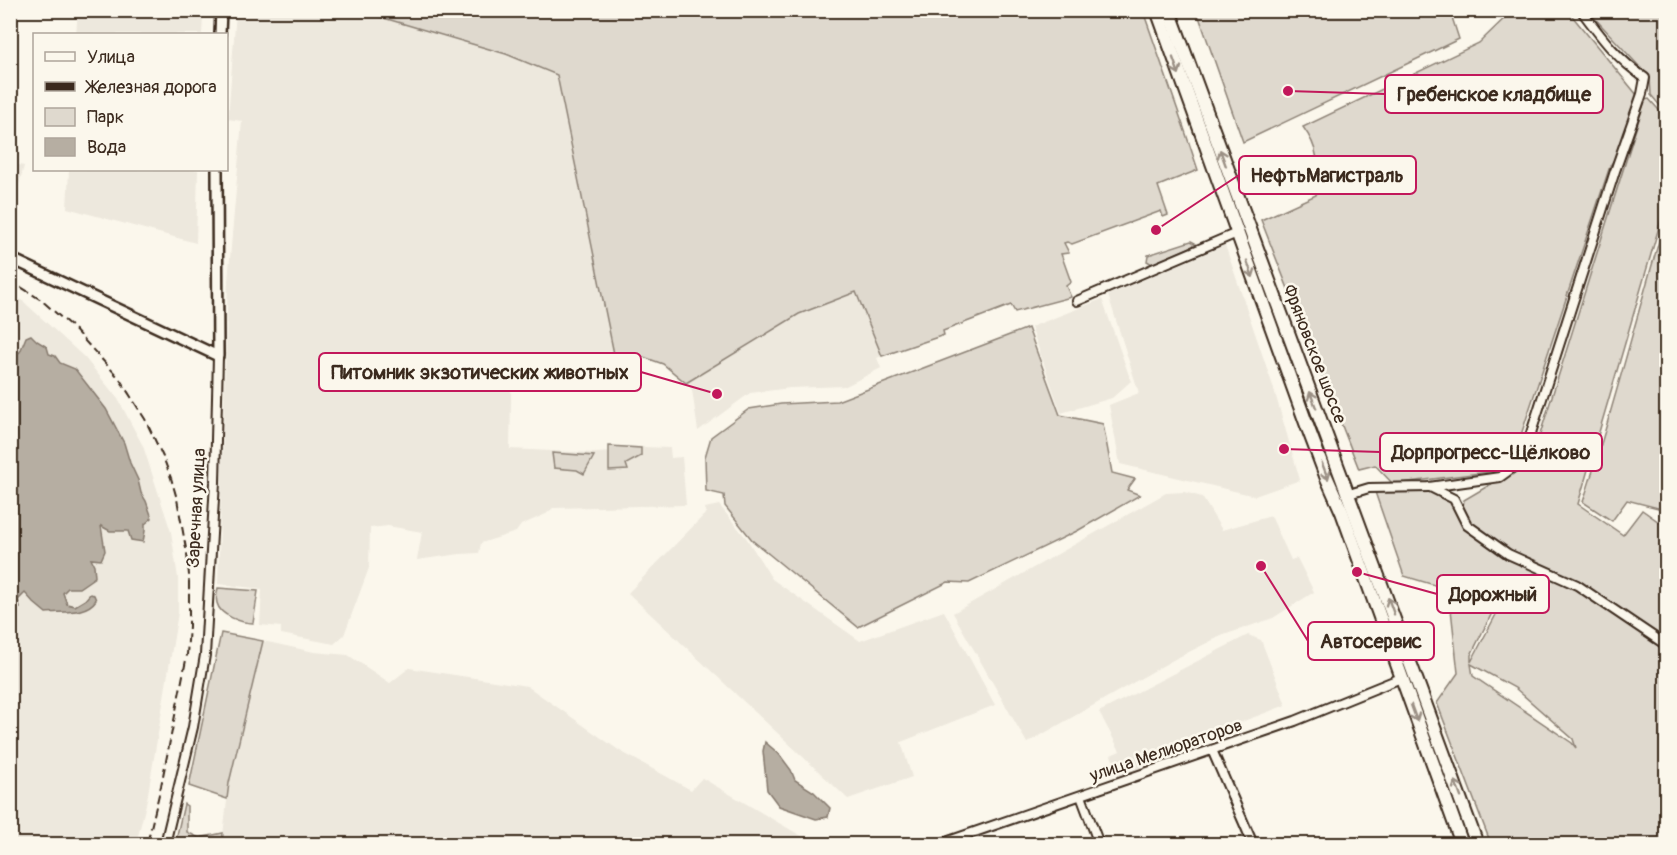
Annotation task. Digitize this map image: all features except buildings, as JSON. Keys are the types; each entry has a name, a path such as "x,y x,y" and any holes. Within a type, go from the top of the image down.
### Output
{"main road":[{"name":"Фряновское шоссе","path":"1157,10 1462,844"},
{"name":"Фряновское шоссе","path":"1169,10 1477,844"}],"street":[{"path":"220,10 220,33"},
{"path":"1349,494 1369,488 1429,487 1500,477 1522,461 1642,94 1645,78 1627,66 1610,49 1581,10"},
{"name":"Заречная улица","path":"165,844 193,727 205,655 215,482 218,356 217,171"},
{"path":"1077,301 1237,233"},
{"path":"10,258 218,356"},
{"path":"1429,487 1454,499 1467,525 1508,554 1577,585 1666,645"},
{"name":"улица Мелиораторов","path":"940,844 1295,721 1401,678"},
{"path":"1212,750 1253,844"},
{"path":"1081,796 1099,844"}],"shaded area":[{"path":"78,11 181,11 203,17 202,33 76,33"},
{"path":"236,11 360,11 506,54 557,75 620,375 613,378 512,353 510,449 595,453 612,452 614,446 670,448 671,458 682,457 686,505 553,508 546,514 521,525 516,532 481,543 479,553 417,560 422,532 388,526 370,528 369,568 344,635 334,644 281,634 281,627 260,625 262,589 218,584 228,281 242,121 228,119"},
{"path":"10,163 24,166 12,210 10,209"},
{"path":"69,171 198,171 196,243 67,208"},
{"path":"1225,245 1273,386 1300,480 1255,496 1120,464 1109,405 1139,393 1108,295"},
{"path":"857,292 882,356 877,358 881,368 846,386 790,388 750,393 698,431 692,390 686,383 799,314"},
{"path":"10,293 24,302 85,358 118,399 143,446 171,532 178,578 178,613 147,800 136,844 11,844"},
{"path":"1102,299 1131,381 1112,398 1061,413 1031,327"},
{"path":"1184,492 1202,497 1222,530 1271,516 1291,560 1297,558 1314,592 1273,618 1221,636 1173,660 1027,743 953,613 1166,493"},
{"path":"719,505 747,539 772,579 860,641 944,611 995,705 901,742 912,777 848,799 628,593 706,513 705,508"},
{"path":"1248,635 1261,640 1286,705 1180,745 1184,758 1119,776 1111,755 1120,751 1099,712"},
{"path":"263,641 314,652 348,655 390,683 409,668 527,686 620,751 691,790 702,778 815,844 222,844 229,783"}],"green space":[{"path":"360,11 1143,11 1198,170 1158,186 1168,215 1163,217 1161,211 1072,244 1064,243 1069,253 1061,254 1071,282 1066,286 1071,297 1015,312 1011,305 943,331 944,335 882,356 856,292 799,314 686,383 663,364 641,356 634,362 631,372 625,374 614,354 557,75 506,54"},
{"path":"1197,11 1450,11 1459,39 1243,142"},
{"path":"1512,11 1568,11 1637,95 1620,150 1610,166 1513,459 1496,471 1393,484 1375,465 1359,469 1261,220 1316,195 1318,168 1316,152 1303,127 1479,43"},
{"path":"1588,11 1666,11 1666,113 1651,95 1650,78"},
{"path":"1649,99 1666,118 1666,203 1578,504 1623,535 1642,510 1666,527 1666,844 1491,844 1437,703 1458,673 1449,591 1496,605 1471,655 1471,662 1501,605 1404,576 1375,492 1430,489 1452,501 1464,527 1472,524 1463,507 1464,500 1532,460 1645,100","holes":["1471,664 1515,688 1573,739 1576,748 1572,743 1473,676"]},
{"path":"1666,218 1666,510 1627,500 1612,521 1583,502"},
{"path":"1191,241 1195,243 1193,246 1152,264 1147,261 1148,255"},
{"path":"1028,328 1060,415 1103,424 1112,473 1135,479 1127,490 1140,495 1077,531 969,583 948,582 858,627 753,541 725,506 724,495 706,491 705,457 711,437 749,409 781,404 837,401"},
{"path":"609,446 641,448 641,456 626,464 628,470 609,471"},
{"path":"552,453 594,456 584,474 577,470 554,468"},
{"path":"218,588 258,591 253,623 243,622 222,612 217,603"},
{"path":"221,633 263,641 227,799 189,786"},
{"path":"184,804 187,806 187,832 199,838 223,833 222,844 175,844"}],"water":[{"path":"31,335 47,347 49,354 55,356 60,363 75,369 106,409 124,443 152,518 145,524 143,542 131,540 128,531 110,531 101,526 105,551 101,560 91,559 95,577 79,588 68,588 63,593 67,604 75,606 90,594 94,595 96,600 92,605 80,610 46,613 25,593 18,600 20,608 11,611 11,356 20,352 26,337"},
{"path":"765,742 779,754 791,770 795,780 814,792 830,808 828,817 816,819 779,806 767,790 763,751"}],"railway":[{"path":"10,280 41,300 72,327 119,378 145,419 163,457 177,499 189,575 187,655 147,844"}],"place":[{"name":"Гребенское кладбище","path":"1288,91"},
{"name":"НефтьМагистраль","path":"1156,230"},
{"name":"Питомник экзотических животных","path":"717,394"},
{"name":"Дорпрогресс-Щёлково","path":"1284,449"},
{"name":"Автосервис","path":"1261,566"},
{"name":"Дорожный","path":"1357,572"}]}
